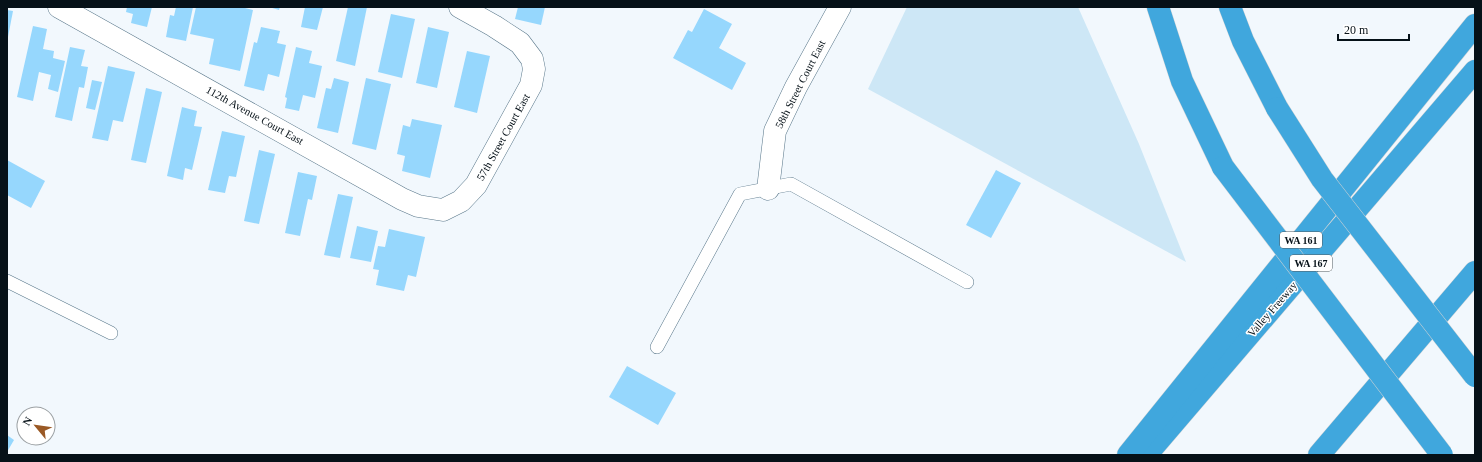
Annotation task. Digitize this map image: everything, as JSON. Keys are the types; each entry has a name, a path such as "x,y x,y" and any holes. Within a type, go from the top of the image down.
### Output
{"highway":[{"path":"1158,7 1182,81 1224,167 1442,455"},
{"path":"1230,7 1243,41 1277,108 1322,179 1475,376"},
{"name":"WA 161","path":"1128,455 1475,25"},
{"name":"Valley Freeway","path":"1146,455 1475,71"},
{"path":"1319,455 1475,272"}],"street":[{"name":"112th Avenue Court East","path":"59,7 412,204 429,209 443,210 453,206"},
{"name":"57th Street Court East","path":"453,206 461,201 476,185 527,95 533,76 532,59 528,52 514,39 460,7"},
{"name":"58th Street Court East","path":"768,189 775,131 796,87 840,7"}],"lane":[{"path":"657,347 740,194 791,184 967,282"},
{"path":"7,281 111,333"}],"shaded area":[{"path":"907,7 1078,7 1139,144 1186,262 868,89"}],"building":[{"path":"127,7 152,7 147,27 131,23 133,14 126,12"},
{"path":"176,7 193,7 186,41 166,37 170,15 174,16"},
{"path":"196,7 241,7 253,10 240,71 209,64 214,39 190,34"},
{"path":"269,7 280,7 279,10"},
{"path":"305,7 323,7 317,30 301,27"},
{"path":"348,7 367,7 355,66 336,61"},
{"path":"518,7 545,7 541,25 515,19"},
{"path":"704,9 732,24 719,48 746,63 732,90 673,58 688,30 692,32"},
{"path":"7,10 13,11 8,37 7,37"},
{"path":"391,14 415,19 402,78 378,72"},
{"path":"33,26 47,29 43,49 54,51 53,58 65,61 58,92 48,89 51,75 39,72 33,101 17,97"},
{"path":"261,27 280,31 277,43 286,45 279,77 268,74 264,91 244,86 254,42 257,43"},
{"path":"428,27 449,32 437,88 416,83"},
{"path":"70,47 85,50 81,66 88,67 84,88 79,87 72,121 55,117"},
{"path":"296,47 312,51 309,63 322,66 315,98 303,95 299,111 285,108 287,98 285,97"},
{"path":"467,51 490,56 477,113 454,107"},
{"path":"108,66 135,72 123,122 113,120 108,141 92,138"},
{"path":"334,78 349,82 338,133 317,128 326,88 331,89"},
{"path":"366,78 391,84 376,150 352,144"},
{"path":"92,80 102,82 95,110 86,108"},
{"path":"146,88 162,92 146,163 131,160"},
{"path":"182,107 197,111 194,126 202,127 192,170 185,168 183,180 167,176"},
{"path":"412,119 442,125 430,178 402,171 405,156 397,154 403,125 410,127"},
{"path":"222,131 245,136 236,177 229,176 225,193 208,190"},
{"path":"259,150 275,154 259,224 244,221"},
{"path":"7,160 45,181 31,208 7,195"},
{"path":"996,170 1021,183 991,238 966,225"},
{"path":"298,172 317,176 312,200 308,199 300,236 285,233"},
{"path":"338,194 353,197 340,258 324,255"},
{"path":"357,226 378,231 371,262 350,258"},
{"path":"389,229 425,237 416,277 408,275 404,291 376,285 379,270 373,269 378,246 385,247"},
{"path":"627,366 676,393 658,425 609,397"},
{"path":"7,435 14,440 7,452"}]}
